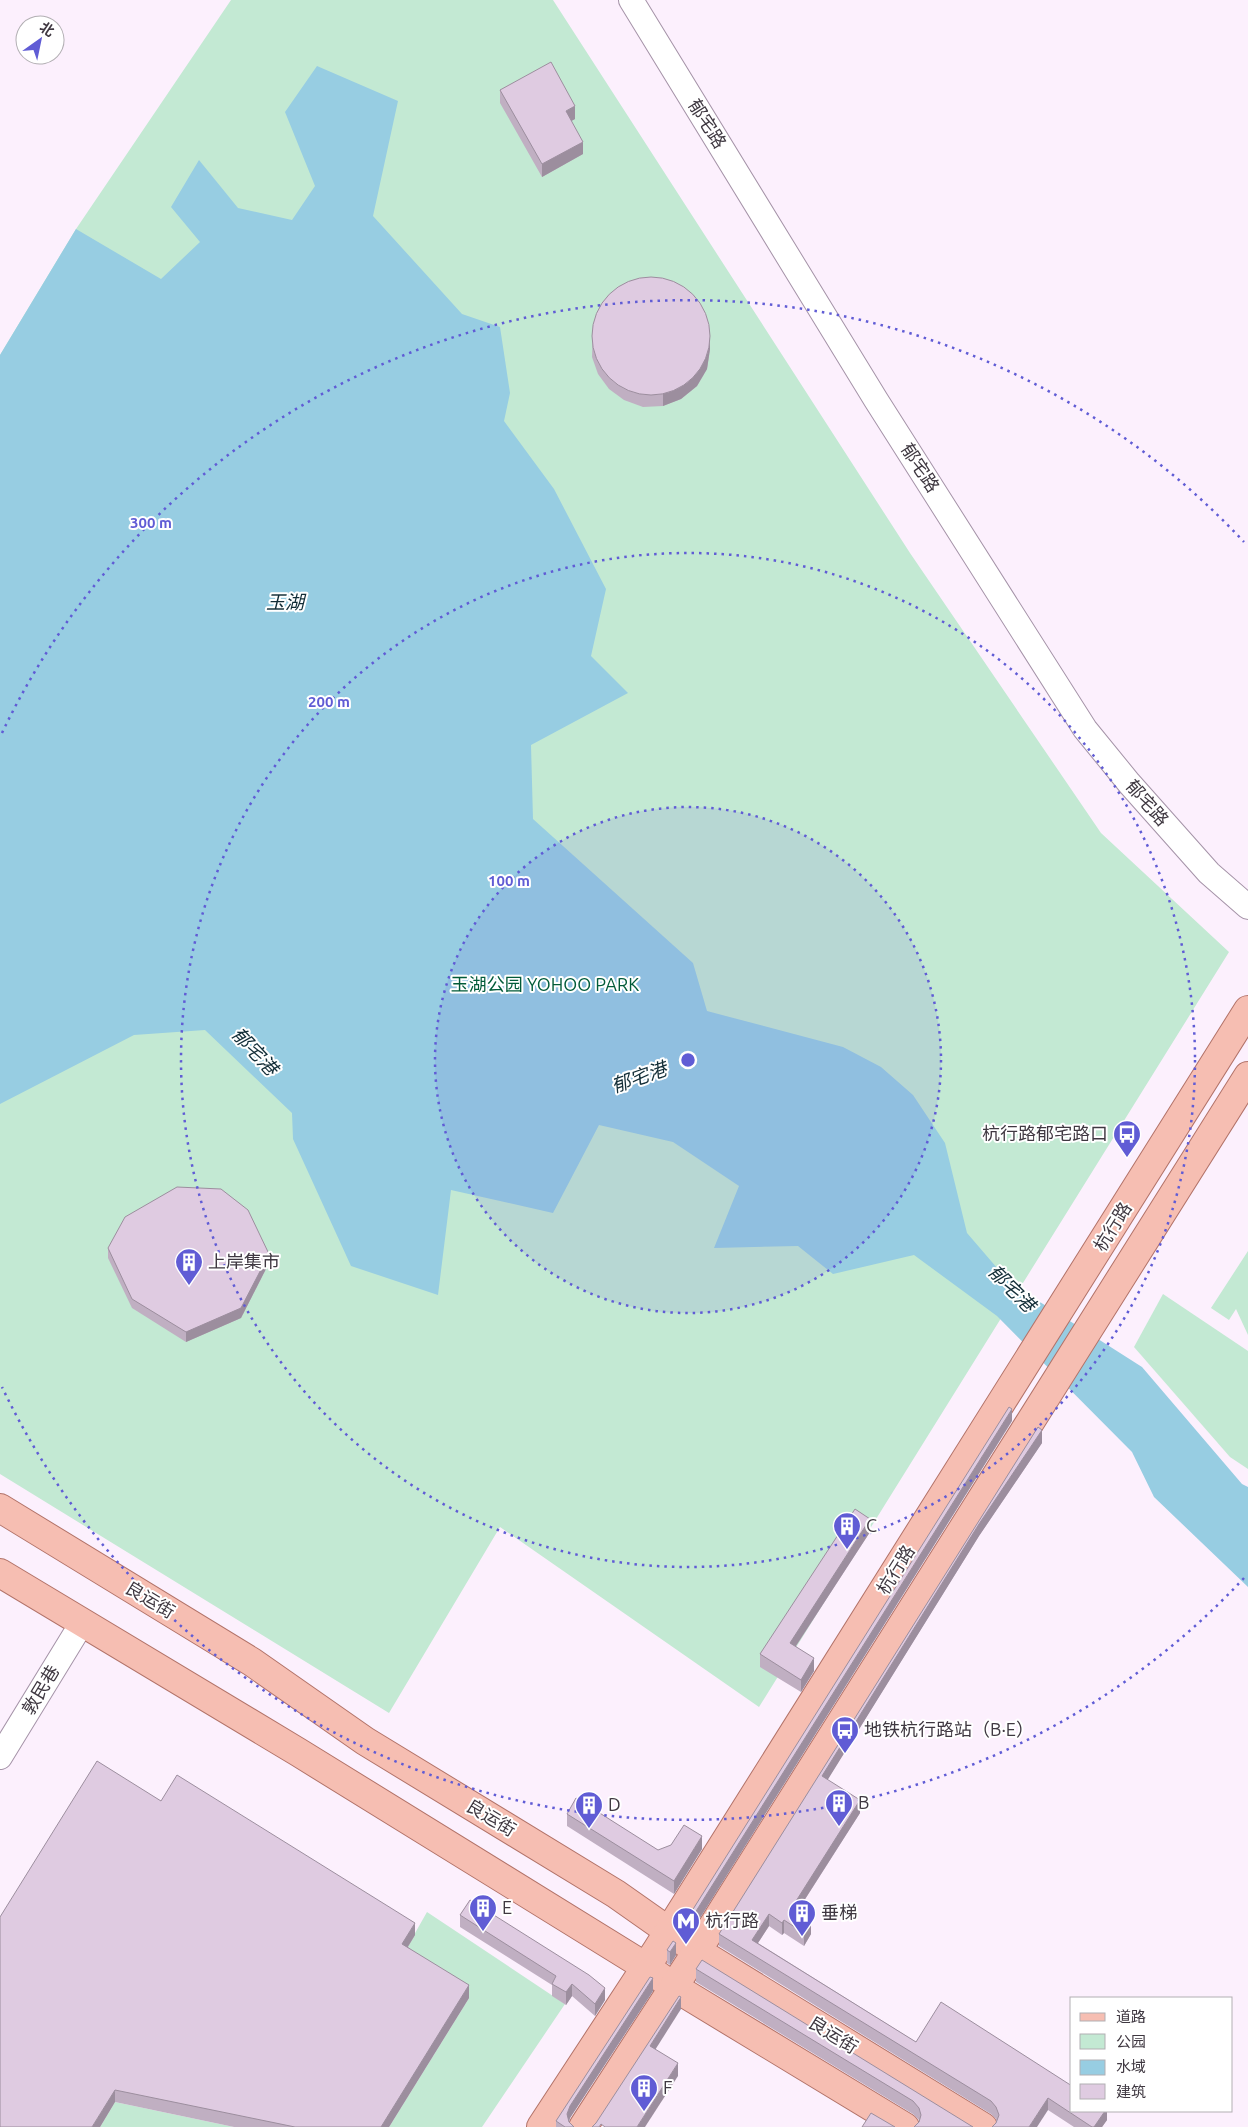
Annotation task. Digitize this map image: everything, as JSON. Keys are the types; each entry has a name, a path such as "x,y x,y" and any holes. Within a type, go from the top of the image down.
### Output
{"main road":[{"name":"杭行路","path":"541,2127 668,1933 1248,1010"},
{"name":"杭行路","path":"583,2127 697,1951 1248,1076"},
{"name":"良运街","path":"0,1508 252,1662 365,1741 616,1894 668,1933 983,2127"},
{"path":"0,1573 298,1752 646,1967 674,1987 906,2127"}],"street":[{"name":"郁宅路","path":"630,0 876,400 1085,729 1209,873 1248,907"},
{"name":"敦民巷","path":"0,1757 82,1623"}],"green space":[{"name":"玉湖公园 YOHOO PARK","path":"231,0 553,0 910,553 1101,833 1229,952 759,1707 500,1527 389,1713 0,1474 0,355 76,229"},
{"path":"1248,1251 1248,1335 1236,1309 1229,1320 1211,1308"},
{"path":"1163,1294 1248,1351 1248,1469 1230,1457 1134,1347"},
{"path":"427,1912 565,2004 482,2127 389,2127 469,1998 402,1956"},
{"path":"115,2102 234,2127 100,2127"}],"water":[{"name":"玉湖","path":"317,66 398,101 373,216 462,314 500,327 510,393 504,421 554,489 606,589 591,656 628,693 531,745 533,819 693,963 707,1011 843,1047 881,1067 913,1095 945,1143 967,1233 1010,1283 1142,1367 1242,1484 1248,1487 1248,1587 1154,1497 1132,1452 997,1316 914,1255 833,1274 798,1246 714,1248 739,1186 673,1142 599,1125 553,1213 451,1190 438,1295 351,1266 293,1139 292,1113 205,1030 134,1035 0,1104 0,355 76,229 161,279 200,242 171,207 199,160 238,208 292,220 315,186 285,112"}],"building":[{"path":"551,62 575,106 566,111 583,142 542,164 500,90"},
{"path":"651,277 662,278 684,287 700,303 709,325 709,347 700,369 684,385 662,394 651,395 640,394 618,385 602,369 593,347 592,336 593,325 602,303 618,287 640,278"},
{"name":"上岸集市","path":"177,1187 221,1189 248,1210 269,1254 241,1308 186,1332 132,1299 108,1248 125,1217"},
{"path":"1009,1407 1012,1409 693,1916 690,1914"},
{"path":"1038,1427 1042,1430 979,1524 822,1776 860,1800 791,1909 811,1921 804,1933 784,1920 782,1923 769,1914 752,1940 916,2042 941,2002 1070,2085 1070,2112 1104,2112 1094,2127 1092,2127 1048,2098 1029,2127 992,2127 999,2115 991,2101 719,1934"},
{"path":"855,1509 870,1519 790,1643 814,1658 801,1680 760,1654"},
{"path":"97,1761 161,1801 177,1775 415,1923 402,1944 469,1985 381,2127 295,2127 115,2090 92,2127 0,2127 0,1917"},
{"path":"576,1798 658,1850 671,1845 684,1825 702,1836 674,1881 567,1814"},
{"path":"470,1900 589,1975 605,1988 595,2004 572,1984 566,1992 552,1984 556,1976 460,1915"},
{"path":"673,1941 676,1943 670,1952 667,1950"},
{"path":"702,1960 973,2127 914,2127 919,2122 921,2115 919,2108 913,2101 696,1969"},
{"path":"650,1977 653,1978 570,2106 567,2114 569,2122 574,2127 565,2127 556,2121"},
{"path":"679,1996 681,1997 650,2046 678,2063 637,2127 605,2127 601,2124 599,2127 592,2127 596,2123"},
{"path":"871,2113 895,2127 862,2127"}],"place":[{"name":"杭行路郁宅路口","path":"1127,1158"},
{"name":"上岸集市","path":"189,1286"},
{"name":"C","path":"847,1550"},
{"name":"地铁杭行路站（B·E）","path":"845,1754"},
{"name":"B","path":"839,1827"},
{"name":"D","path":"589,1829"},
{"name":"E","path":"483,1932"},
{"name":"垂梯","path":"802,1937"},
{"name":"杭行路","path":"686,1945"},
{"name":"F","path":"644,2112"}],"water label":[{"name":"郁宅港","path":"255,1051"},
{"name":"郁宅港","path":"639,1077"},
{"name":"郁宅港","path":"1012,1288"}]}
